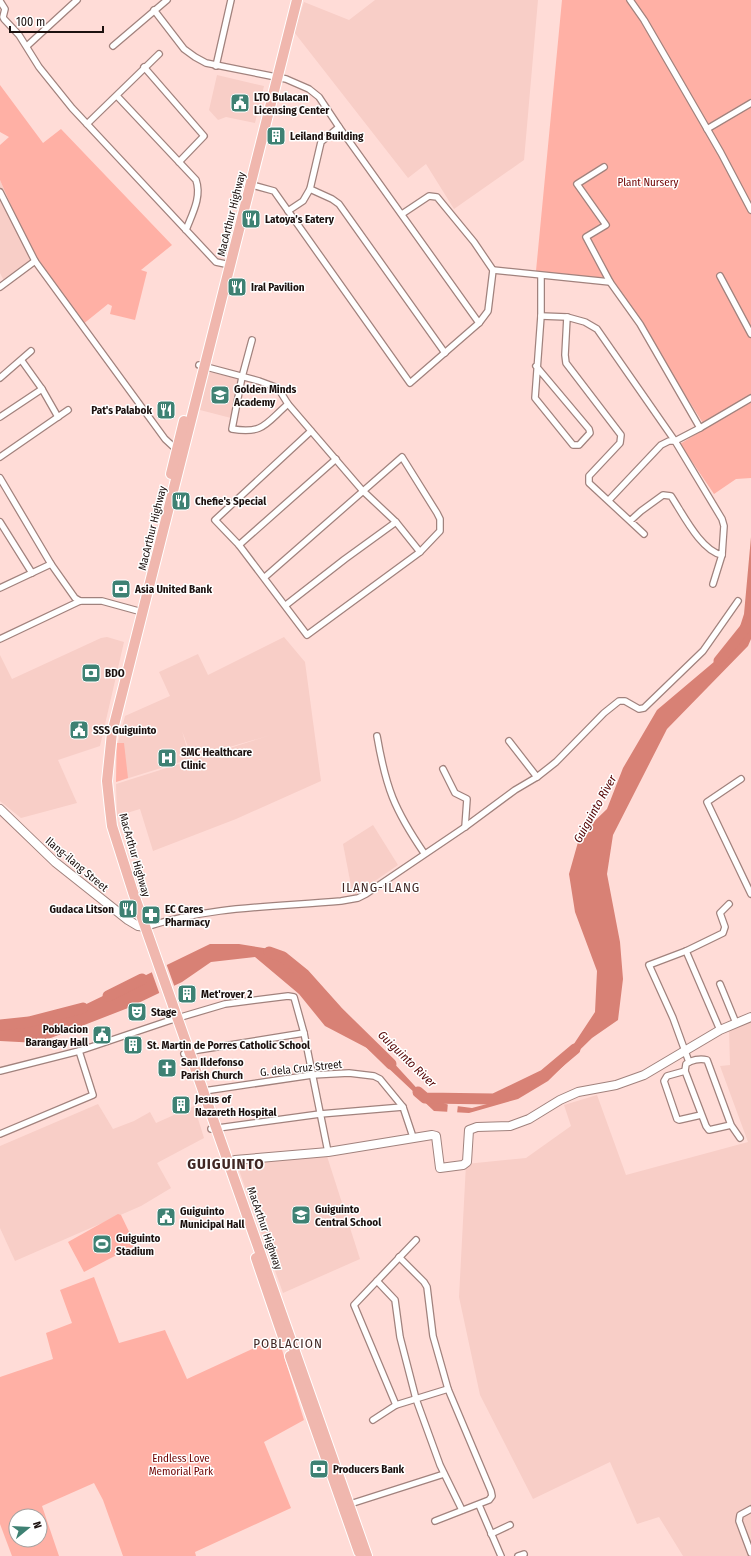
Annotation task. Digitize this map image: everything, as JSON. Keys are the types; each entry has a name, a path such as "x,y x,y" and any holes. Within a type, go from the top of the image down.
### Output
{"highway":[{"name":"MacArthur Highway","path":"291,0 248,184 140,611 112,733 107,781 112,826 152,957 214,1127 346,1506 367,1556"},
{"name":"MacArthur Highway","path":"274,77 297,0"},
{"name":"MacArthur Highway","path":"187,1053 204,1091 214,1127"},
{"name":"MacArthur Highway","path":"346,1506 360,1556"}],"street":[{"path":"27,46 77,0"},
{"path":"113,46 167,0"},
{"path":"216,66 231,0"},
{"path":"630,0 644,20 707,129 751,210"},
{"path":"0,1 5,9 2,21 27,46 39,67 87,124 216,262 227,265"},
{"path":"154,10 184,49 206,63 274,77 309,89 319,96 339,127 479,323"},
{"path":"87,124 159,54"},
{"path":"144,67 204,136 179,162"},
{"path":"117,96 196,180 199,187 198,196 186,230"},
{"path":"707,129 751,103"},
{"path":"288,211 303,201 310,189 321,142 339,127"},
{"path":"604,167 577,184 606,224 586,237 610,282 640,324 700,428"},
{"path":"248,184 274,191 410,383 479,323 488,311 493,270 474,242 437,197 429,196 402,214"},
{"path":"310,189 332,199 339,204 445,353"},
{"path":"0,192 35,262 165,439 180,451"},
{"path":"0,287 35,262"},
{"path":"493,270 610,282"},
{"path":"536,366 590,429 590,433 579,445 573,445 536,400 534,395 536,366 541,316 541,276"},
{"path":"720,276 751,334"},
{"path":"541,316 567,317 593,325 675,441 722,519 724,526 722,555 713,584"},
{"path":"567,317 566,363 621,435 620,443 588,479 589,483 644,534"},
{"path":"252,340 242,377 232,429 249,432 256,431 288,404"},
{"path":"0,378 22,361 31,351"},
{"path":"22,361 42,389 58,417"},
{"path":"202,366 278,388 288,404 362,490 396,522 420,552"},
{"path":"0,417 42,389"},
{"path":"609,500 661,445 669,441 675,441 700,428 751,398"},
{"path":"0,457 68,410"},
{"path":"265,577 362,490 402,457 440,519 440,531 420,552 307,635 265,577 239,545 215,520 311,431"},
{"path":"239,545 336,459"},
{"path":"0,478 51,564 75,598 80,601"},
{"path":"630,521 663,495 671,496 699,539 710,551 722,555"},
{"path":"0,522 32,573"},
{"path":"286,605 345,558 396,522"},
{"path":"0,588 51,564"},
{"path":"0,639 80,601 102,600 140,611"},
{"path":"142,927 181,916 217,910 353,899 382,884 515,790 537,777 556,762 604,713 619,702 625,701 639,709 644,708 702,651 738,601"},
{"path":"377,736 383,772 390,794 401,818 424,853"},
{"path":"509,741 537,777"},
{"path":"443,769 455,793 467,799 465,826"},
{"path":"741,779 707,802 751,894"},
{"name":"Ilang-ilang Street","path":"0,809 55,862 122,916 142,927"},
{"path":"689,1062 673,1018 649,965 723,933 725,927 720,913 729,904"},
{"path":"686,950 720,1030"},
{"path":"720,984 736,1023"},
{"path":"0,1071 79,1051 172,1015 225,1004 288,996 294,997 304,1033 328,1152"},
{"path":"226,1163 235,1160 328,1152 432,1134 436,1136 440,1168 463,1165 467,1162 469,1130 477,1128 510,1126 529,1119 560,1100 578,1092 616,1085 644,1075 685,1049 720,1030 751,1017"},
{"path":"187,1053 304,1033"},
{"path":"0,1134 93,1096 79,1051"},
{"path":"731,1125 709,1130 706,1126 684,1071 686,1064 702,1059 707,1060 731,1125 740,1138"},
{"path":"684,1071 667,1076 664,1081 677,1119 679,1120 701,1115"},
{"name":"G. dela Cruz Street","path":"204,1091 312,1075 349,1073 374,1076 380,1079 403,1107 413,1137"},
{"path":"214,1127 320,1114 403,1107"},
{"path":"396,1405 354,1308 355,1302 416,1240"},
{"path":"399,1257 427,1287 433,1336 448,1389 492,1496 489,1500 435,1521"},
{"path":"377,1281 396,1300 400,1337 416,1398 444,1474 462,1510"},
{"path":"373,1420 396,1405 448,1389"},
{"path":"346,1506 444,1474"},
{"path":"479,1504 501,1556"},
{"path":"751,1509 740,1515 739,1521 751,1553"},
{"path":"492,1534 510,1525"}],"shaded area":[{"path":"375,0 538,0 524,160 454,209 426,164 408,178 294,32 304,2 349,20"},
{"path":"217,75 264,86 255,123 226,117 218,120 209,110"},
{"path":"0,180 34,259 4,281 0,273"},
{"name":"Golden Minds Academy","path":"209,372 240,379 231,418 200,410"},
{"path":"751,537 751,639 748,646 667,729 613,835 607,874 620,942 623,979 618,1020 592,1038 548,1081 518,1099 469,1113 434,1111 367,1048 325,1026 299,994 255,957 211,962 182,982 128,1008 38,1043 0,1041 0,1026 23,1026 72,1011 210,944 239,944 276,950 328,1004 351,1031 391,1060 424,1096 449,1105 472,1108 502,1100 564,1059 595,1012 597,971 575,912 569,874 580,835 607,809 623,768 657,710 734,645 744,614"},
{"path":"107,637 124,642 100,746 58,760 77,803 21,818 0,801 0,655 12,679 101,638"},
{"path":"284,637 305,662 321,781 236,819 153,851 140,809 117,816 116,784 271,735 192,758 182,731 190,759 116,782 116,750 125,716 170,696 159,672 198,654 208,675"},
{"path":"373,825 398,865 353,896 343,844"},
{"path":"751,1021 751,1556 683,1556 659,1517 637,1524 610,1462 533,1499 480,1395 459,1297 466,1164 526,1158 571,1126 564,1105 597,1095 626,1175 748,1142 720,1066 730,1065 729,1029"},
{"path":"98,1104 113,1129 134,1121 150,1112 156,1123 194,1106 204,1138 157,1163 171,1188 141,1206 15,1261 0,1228 0,1146"},
{"name":"Guiguinto Central School","path":"325,1150 360,1259 283,1293 236,1162"}],"green space":[{"name":"Plant Nursery","path":"562,0 751,0 751,478 736,479 714,494 680,444 706,428 612,279 536,271"},
{"path":"0,85 43,143 61,129 172,245 141,270 147,272 135,320 110,314 112,306 108,304 82,325 34,259 0,180 0,145 9,137 0,132"},
{"path":"117,743 124,743 128,778 116,782"},
{"name":"Guiguinto Stadium","path":"118,1214 121,1215 134,1242 134,1246 84,1272 68,1242"},
{"name":"Endless Love Memorial Park","path":"94,1277 119,1343 165,1330 187,1379 278,1337 304,1420 264,1442 291,1508 195,1552 196,1556 123,1556 103,1500 94,1483 42,1506 43,1508 8,1508 8,1545 0,1524 0,1377 53,1359 46,1333 72,1323 60,1290"},
{"name":"Endless Love Memorial Park","path":"48,1524 59,1556 12,1556 9,1548 48,1548"}],"pier":[{"path":"166,963 175,988 160,995 151,970"},
{"path":"448,1102 458,1104 457,1114 447,1114"}],"waterway":[{"name":"Guiguinto River","path":"719,661 751,621"},
{"name":"Guiguinto River","path":"269,952 283,957 304,974 338,1012 391,1064"},
{"name":"Guiguinto River","path":"108,996 142,979"},
{"name":"Guiguinto River","path":"0,1025 29,1022 83,1008"},
{"name":"Guiguinto River","path":"418,1092 425,1098 494,1099 544,1075 575,1049"}],"place":[{"name":"LTO Bulacan Licensing Center","path":"240,103"},
{"name":"Leiland Building","path":"276,136"},
{"name":"Latoya’s Eatery","path":"251,219"},
{"name":"Iral Pavilion","path":"237,287"},
{"name":"Golden Minds Academy","path":"220,395"},
{"name":"Pat's Palabok","path":"166,410"},
{"name":"Chefie's Special","path":"181,501"},
{"name":"Asia United Bank","path":"121,589"},
{"name":"BDO","path":"91,673"},
{"name":"SSS Guiguinto","path":"79,730"},
{"name":"SMC Healthcare Clinic","path":"167,758"},
{"name":"Gudaca Litson","path":"128,909"},
{"name":"EC Cares Pharmacy","path":"151,915"},
{"name":"Met'rover 2","path":"187,994"},
{"name":"Stage","path":"137,1012"},
{"name":"Poblacion Barangay Hall","path":"102,1035"},
{"name":"St. Martin de Porres Catholic School","path":"133,1045"},
{"name":"San Ildefonso Parish Church","path":"167,1068"},
{"name":"Jesus of Nazareth Hospital","path":"181,1105"},
{"name":"Guiguinto Central School","path":"301,1215"},
{"name":"Guiguinto Municipal Hall","path":"166,1217"},
{"name":"Guiguinto Stadium","path":"102,1244"},
{"name":"Producers Bank","path":"319,1469"}],"district":[{"name":"ILANG-ILANG","path":"381,887"},
{"name":"GUIGUINTO","path":"226,1164"},
{"name":"POBLACION","path":"288,1343"}]}
